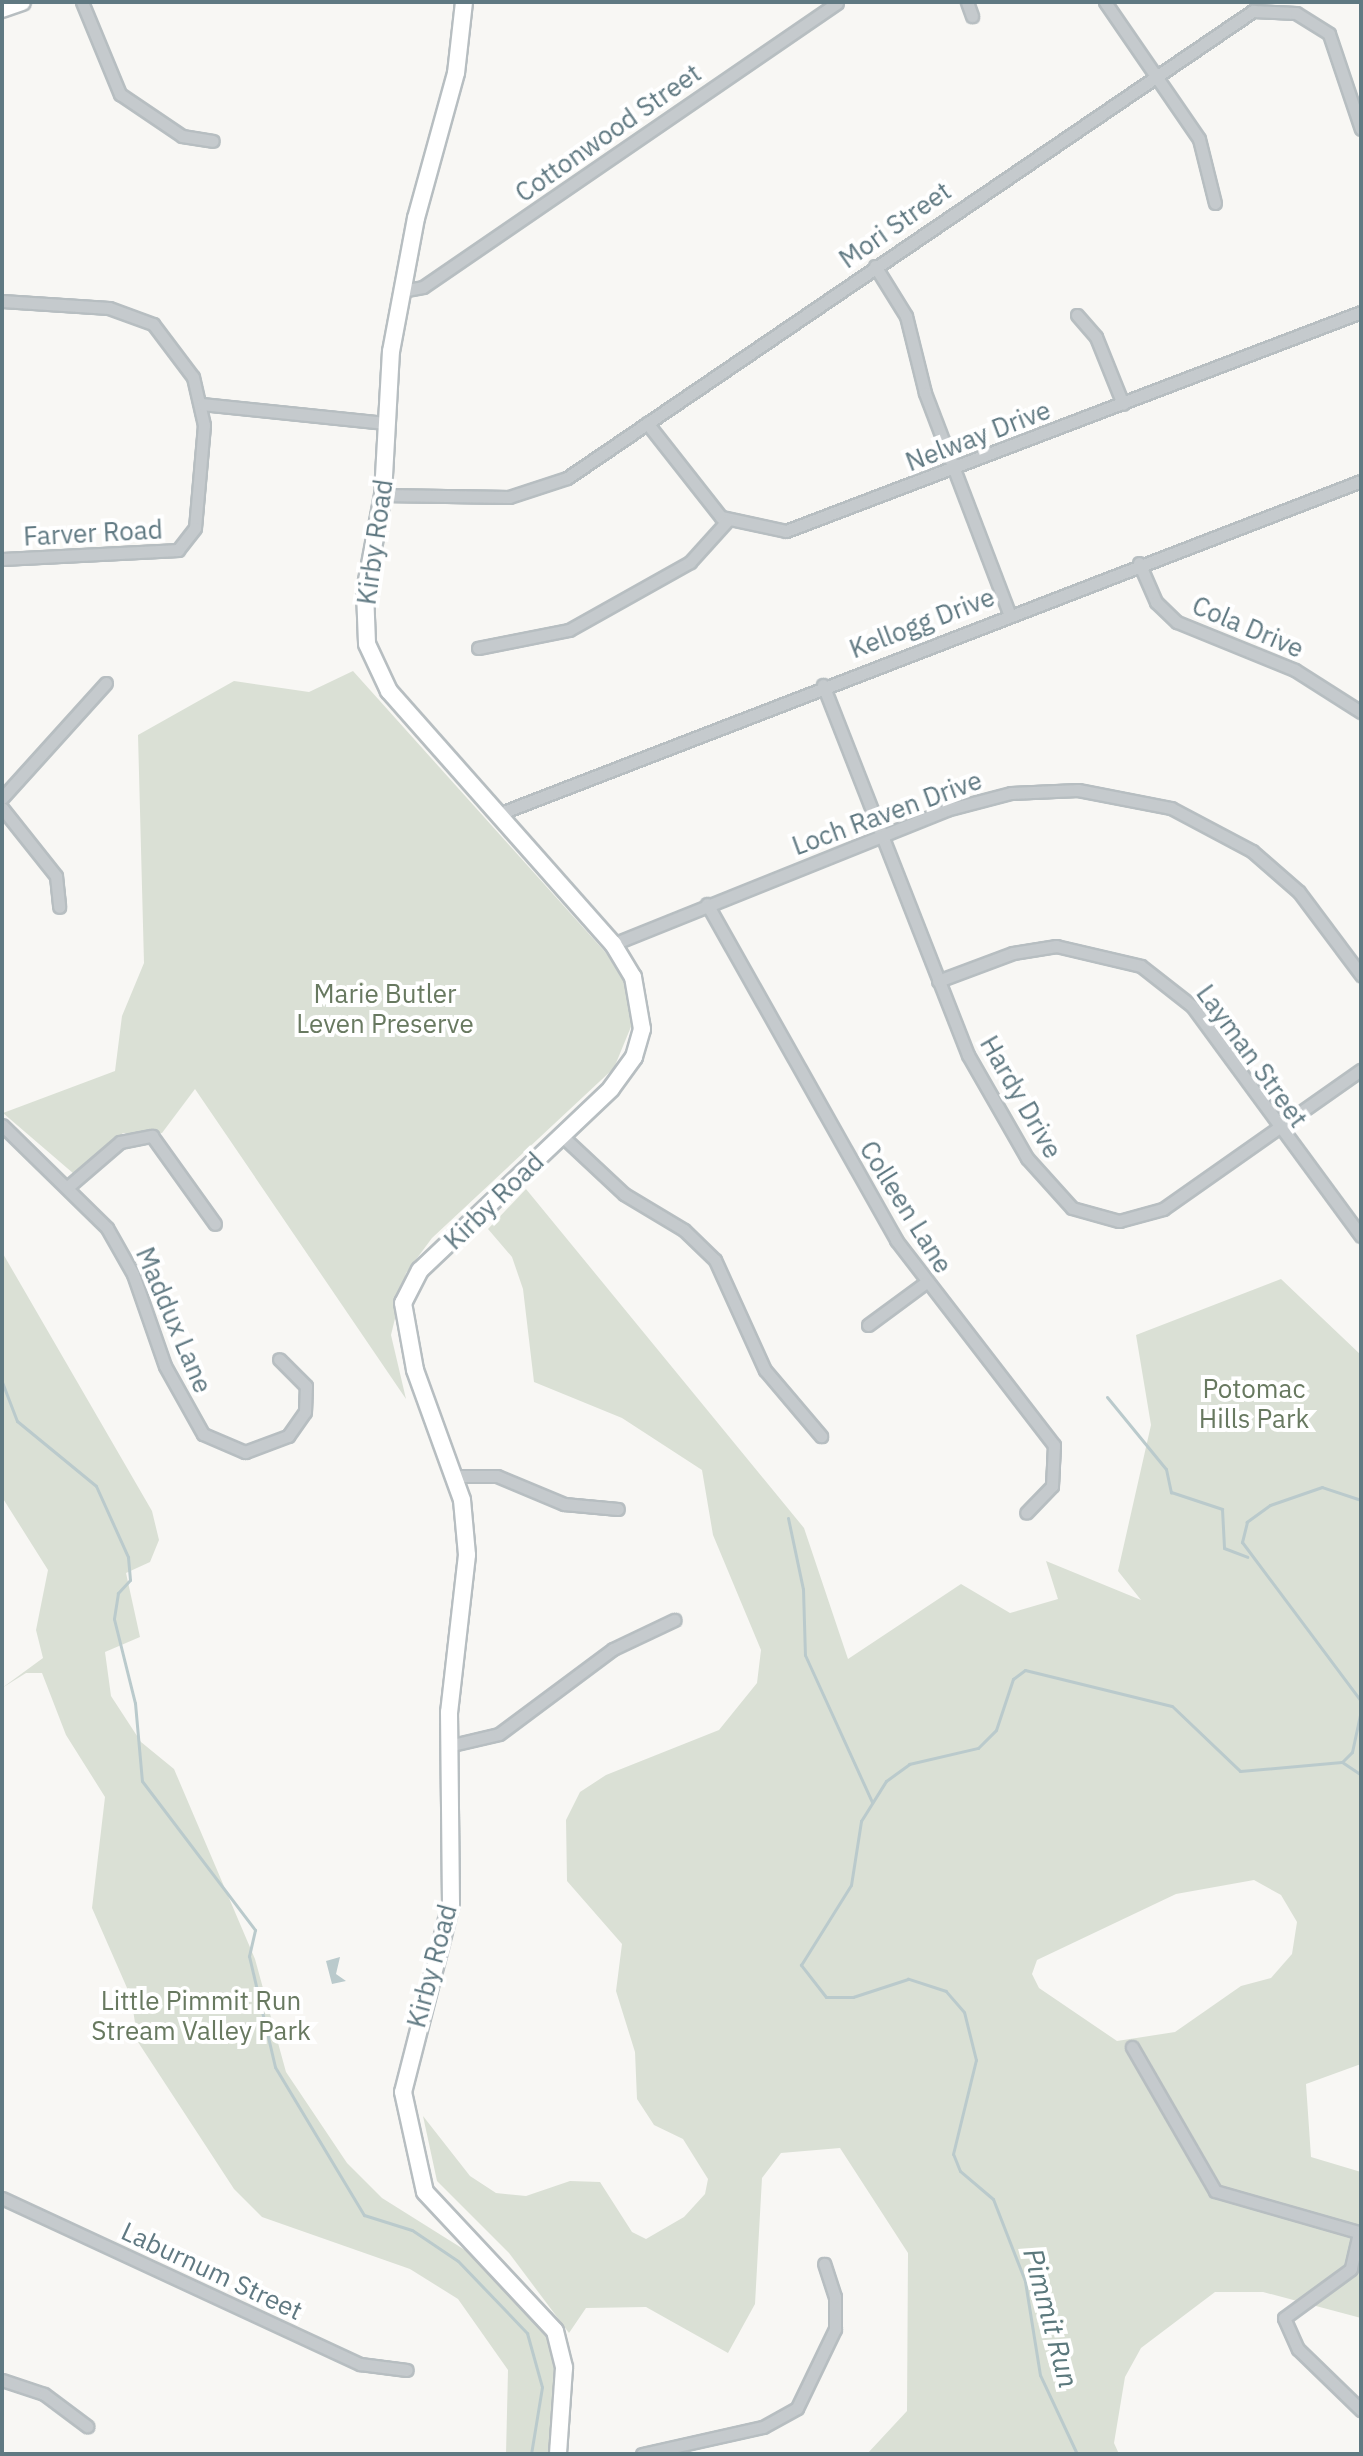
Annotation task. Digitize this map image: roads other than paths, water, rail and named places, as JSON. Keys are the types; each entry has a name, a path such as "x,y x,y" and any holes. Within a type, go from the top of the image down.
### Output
{"main road":[{"path":"2,9 22,2"},
{"name":"Kirby Road","path":"464,2 456,73 401,291 383,495 365,591 371,656 401,705 501,813 613,944 638,995 640,1044 611,1089 406,1290 403,1317 415,1370 455,1476 467,1555 448,1746 451,1904 405,2064 405,2115 430,2199 555,2331 564,2368 558,2454"}],"street":[{"path":"82,2 120,94 182,136 213,141"},
{"path":"967,2 972,16"},
{"path":"1105,2 1199,139 1215,203"},
{"name":"Cottonwood Street","path":"401,291 423,287 543,208 837,3"},
{"name":"Mori Street","path":"383,495 529,493 567,478 1240,16 1296,13 1337,45 1361,129"},
{"path":"875,266 906,316 954,470 1009,613"},
{"path":"2,301 140,316 177,350 202,404 387,423"},
{"name":"Nelway Drive","path":"647,423 694,492 728,520 755,530 794,530 1361,312"},
{"path":"1077,315 1096,337 1123,404"},
{"name":"Farver Road","path":"2,559 159,555 185,545 197,512 202,404"},
{"name":"Kellogg Drive","path":"501,813 1009,613 1361,481"},
{"path":"478,648 569,630 690,562 728,520"},
{"name":"Cola Drive","path":"1139,563 1156,602 1177,622 1295,670 1361,712"},
{"path":"2,798 106,683"},
{"name":"Hardy Drive","path":"823,685 938,981 1006,1126 1054,1192 1086,1215 1119,1221 1149,1216 1361,1070"},
{"name":"Loch Raven Drive","path":"613,944 881,835 1011,793 1078,790 1142,799 1200,820 1252,851 1299,892 1361,975"},
{"path":"2,808 56,876 59,907"},
{"name":"Colleen Lane","path":"707,904 925,1283 1054,1445 1052,1486 1026,1513"},
{"name":"Layman Street","path":"938,981 1034,948 1078,947 1121,957 1160,977 1192,1006 1361,1236"},
{"name":"Maddux Lane","path":"2,1125 70,1185 122,1250 165,1366 203,1434 245,1452 288,1436 305,1412 306,1386 279,1359"},
{"path":"70,1185 112,1147 152,1136 215,1224"},
{"path":"562,1136 624,1194 684,1230 715,1260 765,1370 821,1436"},
{"path":"868,1325 925,1283"},
{"path":"455,1476 497,1476 564,1504 618,1509"},
{"path":"448,1746 499,1734 613,1649 674,1620"},
{"path":"1132,2047 1215,2191 1360,2233 1351,2269 1291,2307 1284,2320 1298,2349 1361,2410"},
{"name":"Laburnum Street","path":"2,2198 360,2364 407,2370"},
{"path":"642,2454 763,2427 797,2408 835,2329 835,2297 824,2264"},
{"path":"2,2380 44,2394 87,2426"}],"waterway":[{"path":"2,1283 2,1297"},
{"path":"2,1382 17,1421 96,1486 128,1557 130,1580 118,1593 114,1619 135,1703 142,1781 255,1930 249,1956 275,2067 364,2215 412,2230 458,2261 527,2333 542,2387 531,2454"},
{"path":"1107,1397 1166,1469 1171,1492 1222,1509 1224,1548 1247,1557"},
{"name":"Pimmit Run","path":"1361,1500 1322,1487 1270,1505 1247,1522 1242,1542 1361,1701"},
{"path":"788,1518 803,1589 805,1655 872,1802"},
{"name":"Pimmit Run","path":"1077,2454 1040,2375 1025,2281 993,2199 960,2171 953,2154 976,2060 964,2012 946,1991 908,1979 853,1997 826,1997 801,1965 851,1885 861,1821 886,1781 909,1764 978,1748 996,1730 1013,1679 1025,1670 1172,1706 1240,1771 1342,1762 1352,1752 1361,1710"},
{"path":"1342,1762 1361,1775"}],"park label":[{"name":"Marie Butler Leven Preserve","path":"385,1009"},
{"name":"Potomac Hills Park","path":"1254,1404"},
{"name":"Little Pimmit Run Stream Valley Park","path":"201,2016"}]}
